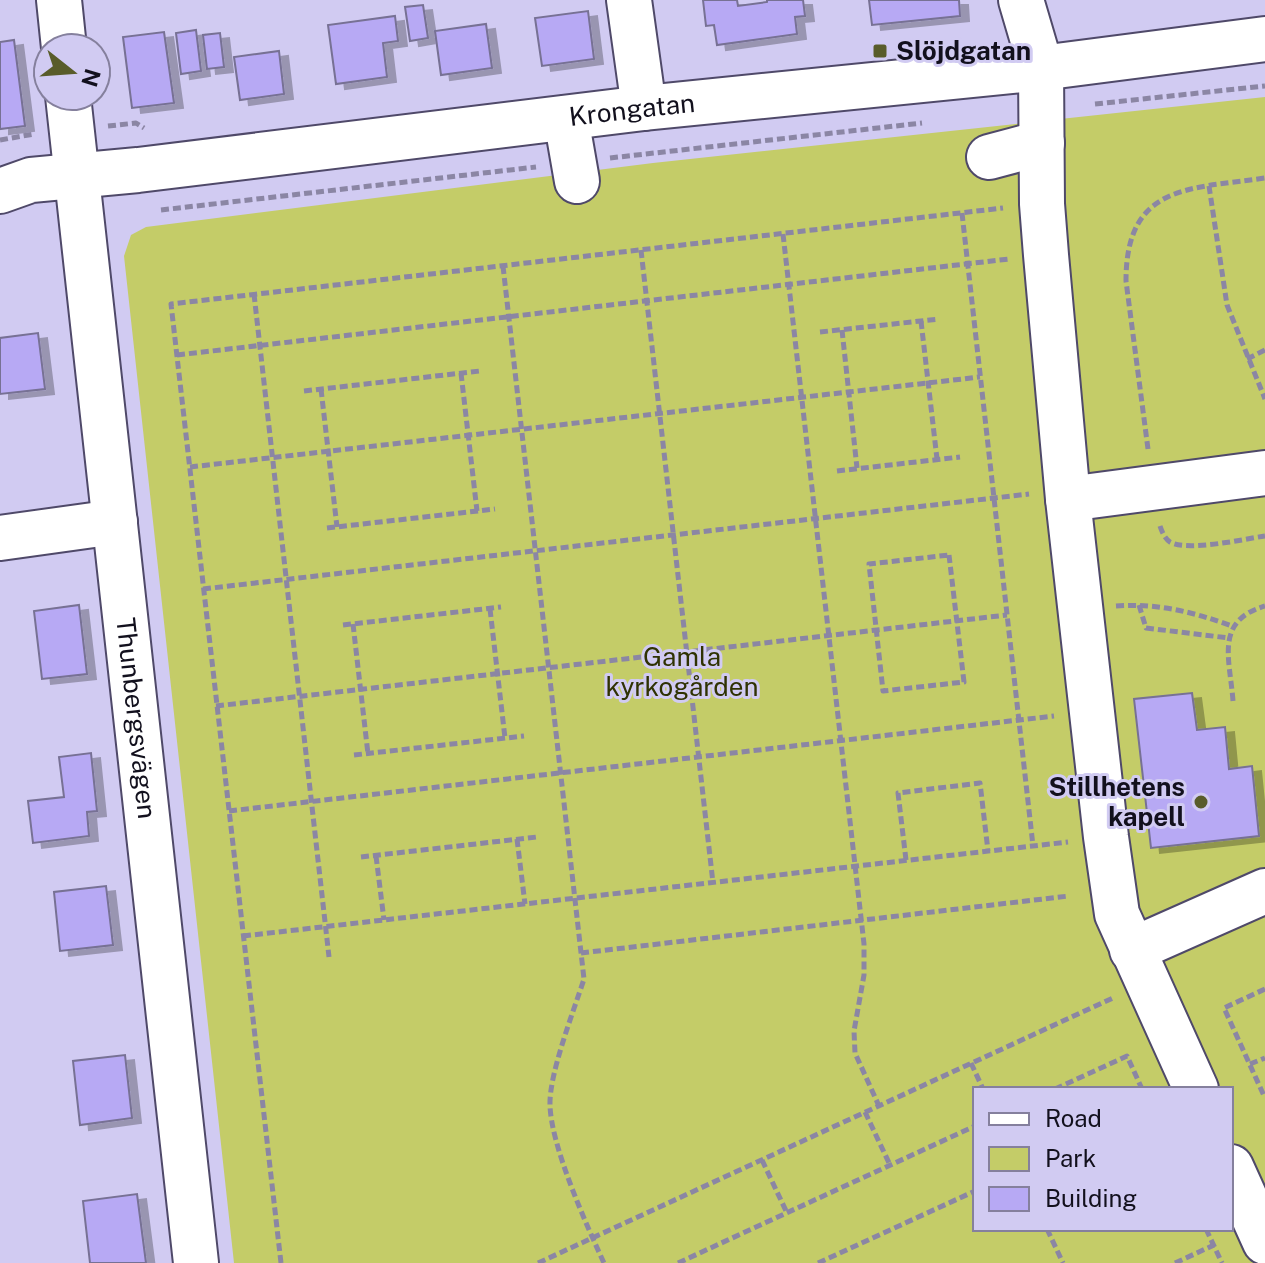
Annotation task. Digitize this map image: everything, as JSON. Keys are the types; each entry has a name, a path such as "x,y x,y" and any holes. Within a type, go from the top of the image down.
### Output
{"street":[{"path":"59,0 62,32"},
{"path":"629,0 644,108"},
{"path":"1021,0 1041,107 1042,204 1068,495 1117,914 1195,1087"},
{"name":"Krongatan","path":"0,191 31,180 138,170 644,108 1041,107 1265,39"},
{"path":"989,157 1041,107"},
{"name":"Thunbergsvägen","path":"70,112 196,1263"},
{"path":"566,118 576,172"},
{"path":"1068,495 1153,488 1265,473"},
{"path":"0,538 115,522"},
{"path":"1140,966 1265,891"},
{"path":"1233,1171 1265,1242"}],"path":[{"path":"1041,107 1265,86"},
{"path":"153,211 576,172 932,122"},
{"path":"1265,178 1180,190 1147,210 1133,230 1126,254 1126,281 1153,488 1163,535 1170,542 1185,546 1265,536"},
{"path":"1209,186 1227,305 1265,399"},
{"path":"281,1263 171,304 1042,204"},
{"path":"962,213 1033,846"},
{"path":"783,234 861,920 864,975 854,1031 855,1053 879,1106"},
{"path":"641,250 713,883"},
{"path":"176,355 1046,255"},
{"path":"503,266 584,979 557,1065 549,1103 555,1139 604,1263"},
{"path":"254,294 329,957"},
{"path":"820,332 939,319"},
{"path":"921,321 937,459"},
{"path":"842,330 857,468"},
{"path":"1247,359 1265,350"},
{"path":"304,391 480,371"},
{"path":"461,373 477,511"},
{"path":"190,467 980,377"},
{"path":"321,389 337,527"},
{"path":"837,471 960,457"},
{"path":"203,589 994,498 1068,495"},
{"path":"327,528 495,509"},
{"path":"949,555 957,621 964,682 883,691 869,564 949,555"},
{"path":"1139,605 1146,628 1229,638"},
{"path":"1081,611 1156,605 1194,612 1232,626"},
{"path":"1233,701 1229,638 1232,626 1251,610 1265,606"},
{"path":"343,625 501,607"},
{"path":"490,609 505,738"},
{"path":"216,706 1007,615"},
{"path":"353,624 368,754"},
{"path":"229,811 1092,712"},
{"path":"354,755 524,736"},
{"path":"906,860 898,793 980,783 988,851"},
{"path":"361,857 537,837"},
{"path":"243,936 1106,837"},
{"path":"517,839 525,904"},
{"path":"376,856 384,920"},
{"path":"581,953 1069,896"},
{"path":"538,1263 971,1063 1140,966"},
{"path":"1265,989 1224,1008 1265,1098"},
{"path":"1059,1087 1127,1056 1141,1087"},
{"path":"1250,1064 1265,1058"},
{"path":"971,1063 982,1087"},
{"path":"865,1112 890,1165"},
{"path":"678,1263 973,1127"},
{"path":"762,1160 787,1213"},
{"path":"818,1263 973,1192"},
{"path":"1048,1231 1063,1263"},
{"path":"1207,1231 1222,1263"},
{"path":"1175,1263 1214,1245"}],"green space":[{"name":"Gamla kyrkogården","path":"1265,97 1265,1263 234,1263 124,256 131,235 146,227 653,163"}],"building":[{"path":"703,0 737,0 738,6 767,0 803,0 805,16 795,17 797,34 717,45 714,25 706,26"},
{"path":"869,0 959,0 960,16 872,25"},
{"path":"423,5 428,38 410,41 405,7"},
{"path":"588,11 594,59 542,66 535,18"},
{"path":"395,16 398,41 383,43 387,77 336,84 328,25"},
{"path":"486,24 492,68 441,75 435,31"},
{"path":"196,30 201,71 181,74 176,33"},
{"path":"164,32 174,103 132,108 123,37"},
{"path":"220,33 224,67 207,69 203,35"},
{"path":"14,40 25,126 0,129 0,42"},
{"path":"279,51 284,94 240,100 234,57"},
{"path":"38,333 45,389 0,394 0,338"},
{"path":"79,605 87,674 42,679 34,611"},
{"name":"Stillhetens kapell","path":"1192,693 1197,730 1225,727 1229,769 1252,766 1259,836 1151,848 1134,699"},
{"path":"91,753 97,811 87,812 89,836 33,843 28,801 64,797 59,757"},
{"path":"106,886 113,945 60,951 54,892"},
{"path":"125,1055 132,1118 80,1125 73,1061"},
{"path":"137,1194 146,1263 90,1263 83,1201"}],"place":[{"name":"Slöjdgatan","path":"880,51"},
{"name":"Stillhetens kapell","path":"1201,802"}]}
